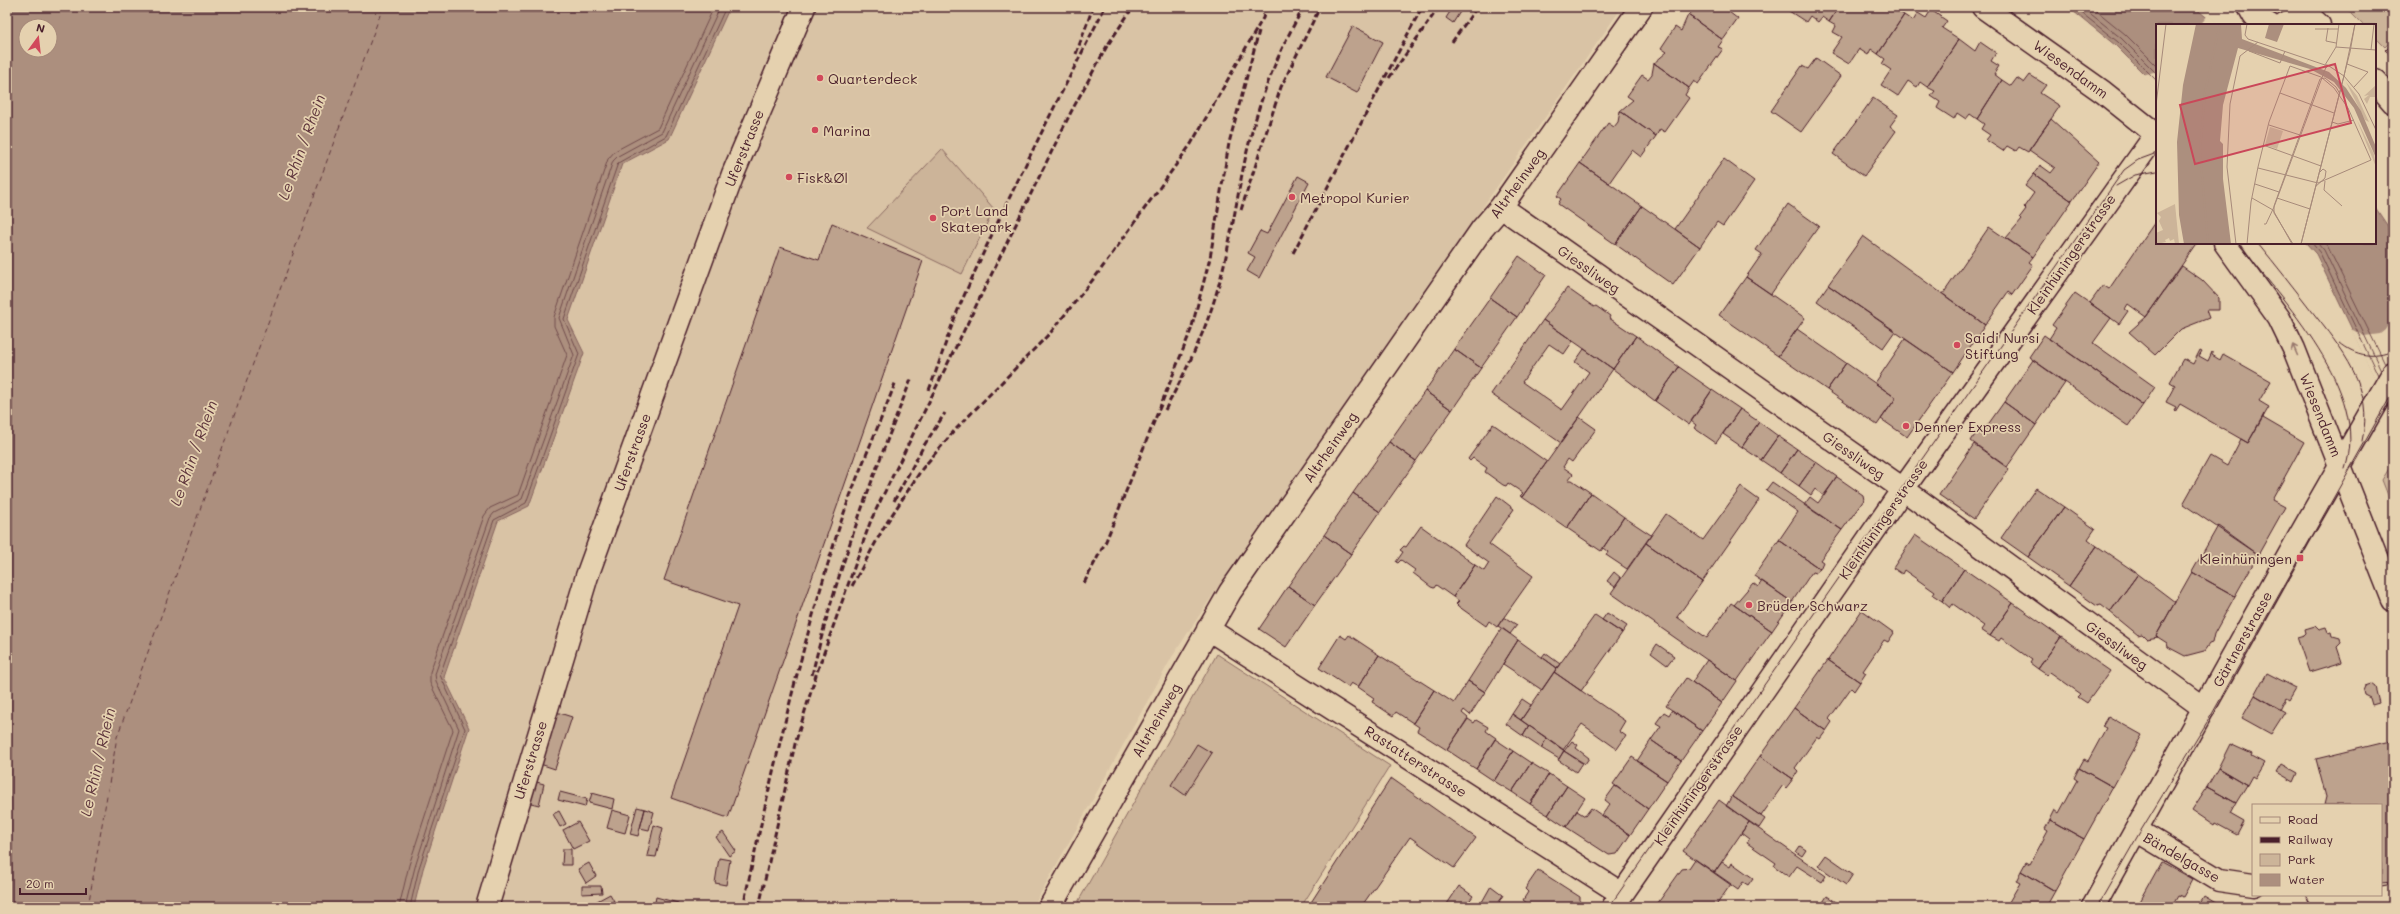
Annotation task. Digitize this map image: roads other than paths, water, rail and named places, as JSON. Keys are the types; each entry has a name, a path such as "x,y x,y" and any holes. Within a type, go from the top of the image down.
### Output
{"street":[{"name":"Uferstrasse","path":"487,907 587,576 733,174 804,7"},
{"name":"Altrheinweg","path":"1055,905 1230,592 1482,229 1501,207 1641,7"},
{"name":"Wiesendamm","path":"1983,7 2103,92 2156,133"},
{"path":"2287,24 2292,22 2304,8 2318,24"},
{"path":"2376,82 2393,102"},
{"name":"Kleinhüningerstrasse","path":"1618,900 1903,489 2156,135"},
{"name":"Giessliweg","path":"1501,207 1903,489 2204,708"},
{"name":"Wiesendamm","path":"2226,244 2279,318 2312,390 2393,600"},
{"name":"Gärtnerstrasse","path":"2093,907 2340,464 2393,373"},
{"name":"Rastatterstrasse","path":"1208,629 1618,900"},
{"name":"Bändelgasse","path":"2136,830 2219,880 2252,885"},
{"path":"2326,896 2359,901 2393,896"}],"water":[{"name":"Le Rhin / Rhein","path":"8,7 730,7 669,139 622,164 568,320 584,353 529,506 498,521 444,677 469,728 423,869 414,907 7,907"},
{"path":"2068,7 2194,7 2215,24 2156,24 2156,86 2115,45"},
{"path":"2376,208 2393,234 2393,415 2316,254 2307,244 2376,244"}],"tram line":[{"path":"1609,907 2124,170 2138,160 2156,153"},
{"path":"2116,186 2135,175 2156,171"},
{"path":"2239,244 2298,319 2318,348 2335,378 2346,409 2350,439 2345,469"},
{"path":"2259,244 2334,340 2353,370 2360,386 2364,403 2365,422 2362,441"},
{"path":"2340,343 2352,351 2365,355 2379,355 2393,351"},
{"path":"2097,907 2140,832 2212,714 2393,392"}],"railway":[{"path":"1076,54 1093,7"},
{"path":"929,390 956,316 994,230 1105,7"},
{"path":"759,907 795,744 816,675 871,520 1071,112 1107,46 1133,7"},
{"path":"852,586 884,527 922,469 955,430 1051,332 1099,272 1191,144 1263,18 1266,7"},
{"path":"1165,410 1189,364 1209,317 1223,270 1252,130 1274,67 1304,7"},
{"path":"1241,210 1281,87 1320,7"},
{"path":"1293,253 1422,7"},
{"path":"1389,78 1439,7"},
{"path":"1452,42 1477,7"},
{"path":"1084,583 1106,541 1191,330 1210,258 1229,143 1259,31"},
{"path":"812,675 832,599 856,524 912,377"},
{"path":"743,907 786,718 810,624 851,493 896,381"},
{"path":"894,501 923,447 945,413"}],"place":[{"name":"Quarterdeck","path":"820,78"},
{"name":"Marina","path":"815,130"},
{"name":"Fisk&Øl","path":"789,177"},
{"name":"Metropol Kurier","path":"1292,197"},
{"name":"Port Land Skatepark","path":"933,218"},
{"name":"Saidi Nursi Stiftung","path":"1957,345"},
{"name":"Denner Express","path":"1906,426"},
{"name":"Kleinhüningen","path":"2300,558"},
{"name":"Brüder Schwarz","path":"1749,605"}]}
